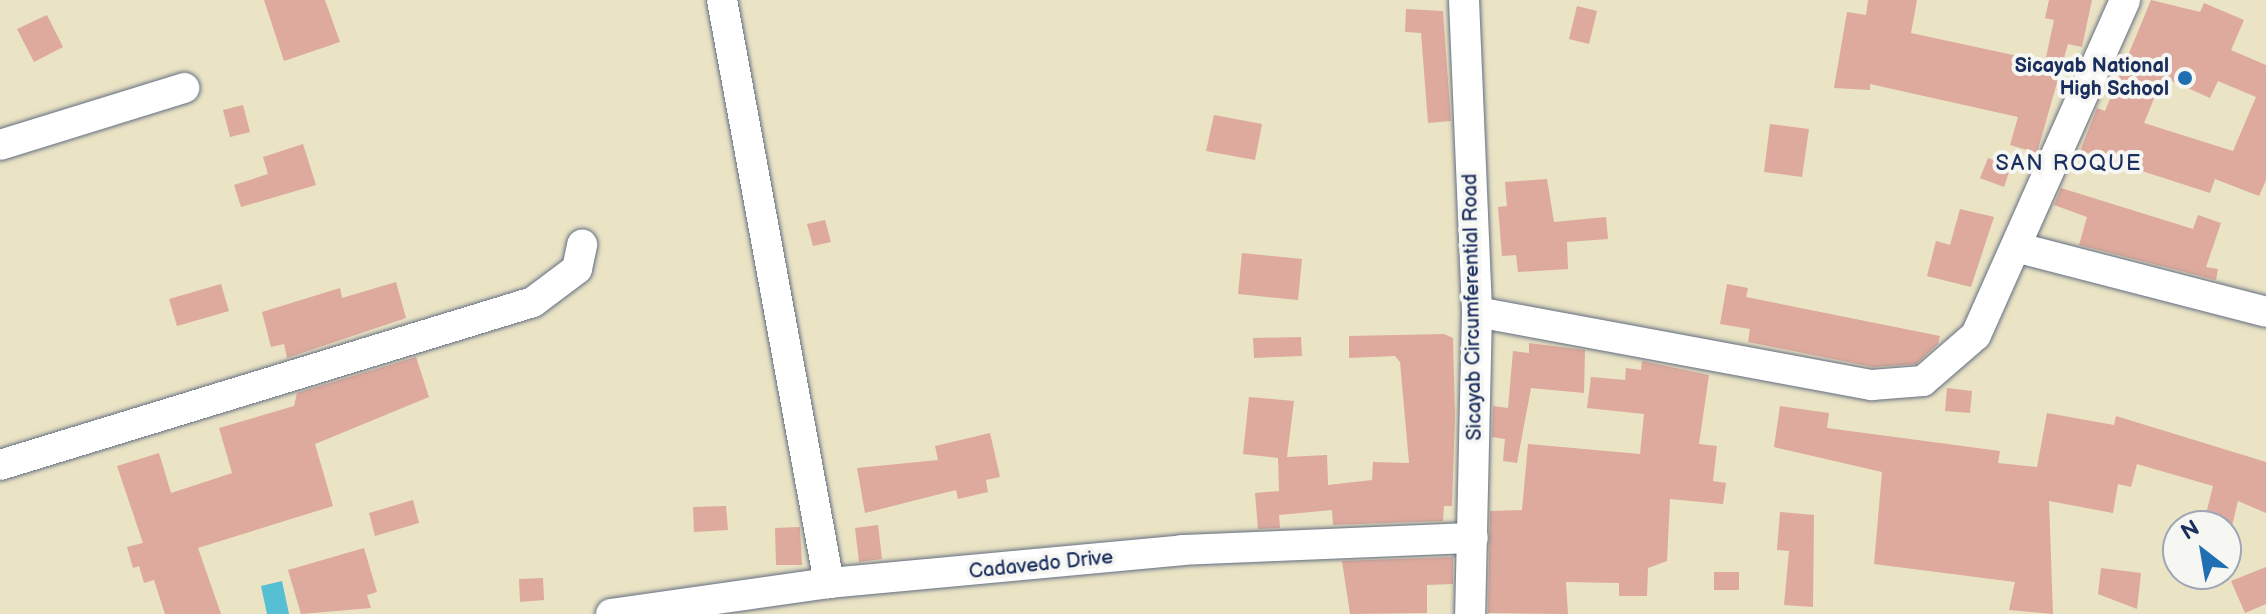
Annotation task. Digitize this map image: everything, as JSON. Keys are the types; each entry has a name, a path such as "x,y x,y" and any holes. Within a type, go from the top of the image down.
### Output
{"street":[{"path":"722,0 829,583"},
{"name":"Sicayab Circumferential Road","path":"1464,0 1477,312 1470,614"},
{"path":"1477,312 1901,387 1955,360 1976,335 2019,248 2125,0"},
{"path":"0,145 184,88"},
{"path":"0,465 533,302 577,269 582,245"},
{"path":"2019,248 2266,312"},
{"name":"Cadavedo Drive","path":"611,614 829,583 1287,542 1473,538"}],"water":[{"path":"282,581 289,614 267,614 261,586"}],"building":[{"path":"264,0 325,0 340,42 284,61"},
{"path":"1868,0 1917,0 1911,33 2045,62 2054,20 2045,18 2049,0 2092,0 2082,47 2068,44 2037,153 2010,145 2018,117 1870,84 1870,90 1834,88 1847,12 1866,15"},
{"name":"Sicayab National High School","path":"2151,0 2200,12 2204,3 2244,20 2231,50 2266,65 2266,180 2259,196 2215,179 2210,193 2080,151 2097,108 2105,111","holes":["2163,77 2210,98 2218,81 2256,97 2233,151 2144,123"]},
{"path":"1577,6 1597,11 1589,44 1569,39"},
{"path":"1406,9 1443,11 1451,121 1428,123 1421,33 1405,32"},
{"path":"47,15 63,47 34,62 17,29"},
{"path":"243,105 250,132 230,137 223,110"},
{"path":"1214,115 1262,124 1255,160 1206,151"},
{"path":"1770,124 1809,129 1802,177 1764,172"},
{"path":"303,144 316,185 241,207 234,185 268,174 263,157"},
{"path":"1988,158 2011,166 2004,187 1980,178"},
{"path":"1547,179 1554,222 1606,217 1608,239 1567,242 1568,269 1518,272 1516,255 1502,256 1498,207 1507,206 1505,182"},
{"path":"2061,188 2193,229 2198,215 2221,223 2206,267 2218,269 2216,280 2079,245 2087,217 2054,205"},
{"path":"1960,209 1994,217 1971,287 1927,276 1936,241 1950,245"},
{"path":"825,220 831,242 813,246 807,224"},
{"path":"1242,253 1302,259 1298,300 1238,294"},
{"path":"396,282 406,318 287,358 284,344 271,347 262,312 340,288 342,298"},
{"path":"221,284 229,311 177,326 169,299"},
{"path":"1727,284 1748,288 1746,297 1940,336 1938,344 1916,364 1873,367 1748,342 1750,329 1720,324"},
{"path":"1444,334 1453,338 1455,415 1452,506 1444,506 1443,521 1333,525 1332,510 1279,515 1280,528 1258,529 1255,493 1279,491 1278,458 1243,454 1249,397 1294,401 1287,457 1327,455 1328,485 1372,480 1373,462 1409,463 1400,362 1395,356 1349,358 1349,336"},
{"path":"1301,337 1302,356 1254,358 1253,338"},
{"path":"1529,343 1585,350 1584,393 1531,388 1517,463 1503,461 1505,439 1492,437 1493,406 1508,408 1513,351 1529,353"},
{"path":"416,357 429,397 315,444 333,506 198,548 221,614 165,614 154,580 144,583 139,566 133,568 127,547 143,543 117,466 159,453 171,493 232,473 219,428 294,406 297,393"},
{"path":"1642,361 1709,375 1699,444 1717,446 1713,481 1726,483 1723,504 1670,499 1667,561 1648,568 1647,596 1619,596 1619,583 1566,582 1568,614 1488,613 1490,511 1522,510 1528,444 1640,454 1644,414 1587,408 1591,377 1625,380 1626,368 1641,370"},
{"path":"1947,388 1972,391 1970,413 1945,411"},
{"path":"1780,406 1829,413 1827,428 2000,451 1998,463 2037,467 2047,413 2114,425 2116,416 2266,462 2266,513 2238,501 2236,510 2207,510 2213,486 2137,464 2131,487 2118,484 2113,513 2049,501 2053,614 2009,610 2015,582 1874,564 1882,472 1774,447"},
{"path":"990,433 1000,477 986,480 988,492 958,499 956,490 865,513 857,468 938,460 935,446"},
{"path":"413,500 419,523 375,536 369,513"},
{"path":"726,506 728,530 694,532 693,507"},
{"path":"1780,512 1814,515 1813,607 1784,605 1789,551 1777,550"},
{"path":"878,525 882,559 859,562 855,528"},
{"path":"800,527 802,565 776,565 775,528"},
{"path":"364,548 377,592 367,595 371,608 301,614 288,570"},
{"path":"1453,557 1453,584 1427,585 1427,613 1350,614 1342,561"},
{"path":"2266,567 2266,604 2245,613 2235,590 2242,590 2242,577"},
{"path":"2101,568 2141,573 2137,609 2098,594"},
{"path":"1714,572 1739,572 1739,590 1714,590"},
{"path":"543,578 544,600 520,602 519,579"}],"place":[{"name":"Sicayab National High School","path":"2185,78"}],"district":[{"name":"SAN ROQUE","path":"2069,164"}]}
